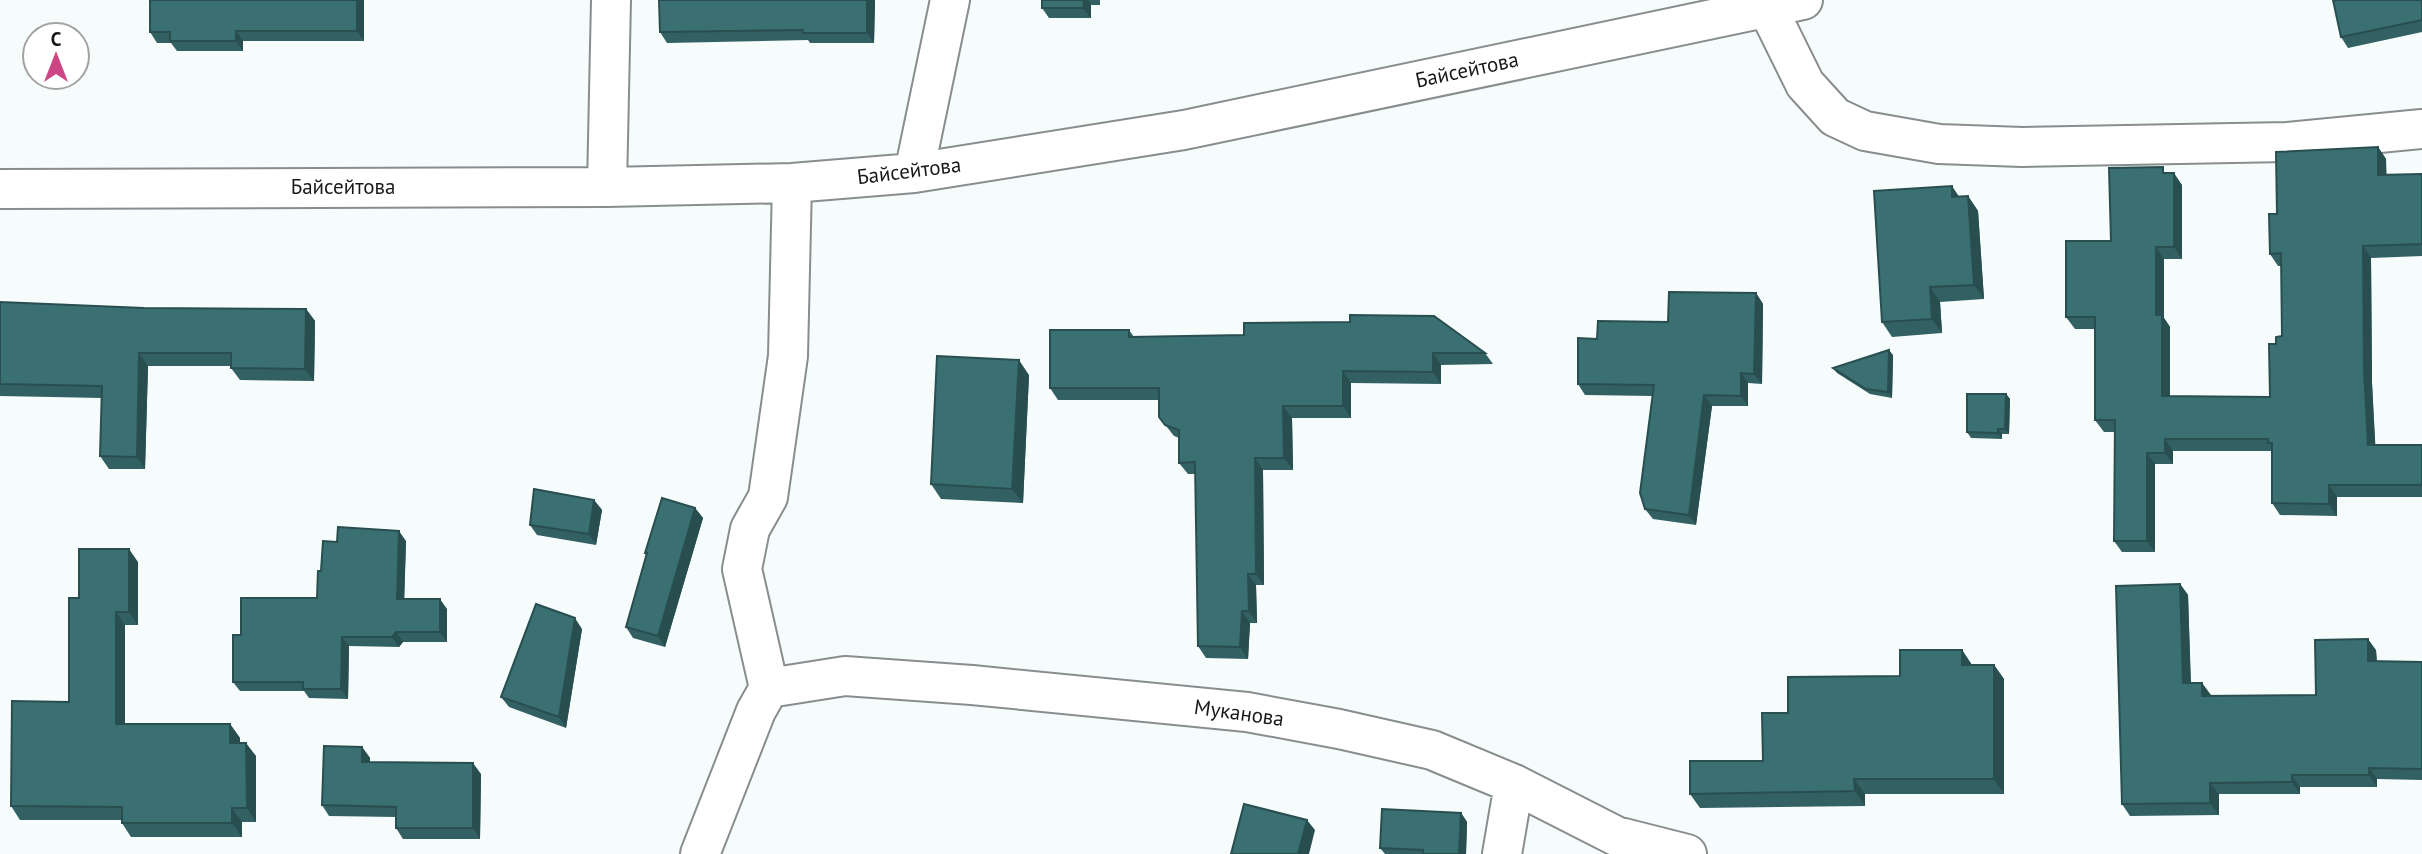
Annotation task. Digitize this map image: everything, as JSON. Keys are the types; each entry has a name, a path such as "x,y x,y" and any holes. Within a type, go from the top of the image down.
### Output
{"street":[{"path":"607,187 611,0"},
{"path":"914,173 950,0"},
{"path":"1785,4 1805,84 1836,117 1865,131 1939,144 2022,147 2287,142 2422,130"},
{"name":"Байсейтова","path":"0,189 607,187 792,183 914,173 1184,130 1785,4"},
{"path":"700,854 756,711 769,688 742,569 750,529 768,497 789,356 792,183"},
{"name":"Муканова","path":"769,688 845,676 972,685 1247,712 1432,750 1514,784 1637,848 1687,854"},
{"path":"1502,854 1514,784"}],"building":[{"path":"150,0 357,0 357,31 236,31 236,41 170,41 170,32 150,32"},
{"path":"659,0 867,0 867,33 803,33 803,30 660,32"},
{"path":"1042,0 1084,0 1083,8 1042,8"},
{"path":"2333,0 2422,0 2422,20 2341,37"},
{"path":"2378,147 2378,175 2422,174 2422,244 2363,246 2364,371 2368,445 2422,445 2422,485 2329,485 2329,504 2272,503 2272,443 2268,443 2268,439 2165,439 2165,453 2147,453 2147,541 2114,541 2115,420 2095,420 2095,317 2066,317 2066,241 2111,241 2109,168 2163,167 2163,173 2174,173 2174,247 2156,247 2156,315 2162,315 2162,396 2270,397 2269,344 2276,344 2276,337 2282,336 2281,253 2270,254 2269,214 2277,214 2276,152"},
{"path":"1952,186 1952,197 1968,196 1974,285 1930,287 1932,319 1882,322 1874,191"},
{"path":"1669,292 1756,293 1754,374 1741,373 1741,396 1704,395 1689,515 1645,509 1640,493 1654,385 1578,384 1578,338 1597,339 1598,321 1668,322"},
{"path":"0,302 144,308 306,309 305,369 231,368 231,353 139,353 137,457 100,456 102,386 0,384"},
{"path":"1350,315 1434,316 1485,353 1433,353 1433,372 1343,371 1343,406 1283,406 1284,458 1255,458 1256,574 1248,574 1249,611 1242,611 1240,647 1198,646 1195,462 1179,463 1179,430 1165,425 1159,417 1159,388 1050,388 1050,330 1129,330 1129,337 1244,335 1244,323 1350,322"},
{"path":"1889,350 1888,392 1866,389 1833,368"},
{"path":"937,356 1019,360 1012,489 931,484"},
{"path":"1967,394 2006,394 2005,429 1998,429 1998,433 1967,432"},
{"path":"534,489 594,500 589,534 530,525"},
{"path":"662,498 695,508 658,636 626,627"},
{"path":"338,527 399,531 397,599 440,599 440,632 396,632 392,637 342,637 341,689 303,689 303,682 233,682 233,635 241,635 241,598 317,598 323,541 337,542"},
{"path":"79,549 129,549 129,612 116,612 116,724 230,724 230,743 246,743 247,808 232,808 232,823 122,823 122,807 11,806 12,701 69,702 69,598 79,598"},
{"path":"2180,584 2183,683 2202,683 2202,696 2316,695 2315,640 2368,639 2368,661 2422,662 2422,769 2369,768 2369,775 2292,775 2292,782 2210,783 2210,803 2122,804 2116,586"},
{"path":"536,604 575,618 559,717 501,697"},
{"path":"1900,650 1962,650 1962,665 1994,665 1994,779 1854,779 1855,791 1690,794 1690,761 1763,761 1762,713 1788,713 1788,677 1900,676"},
{"path":"324,746 362,747 362,762 473,763 473,828 396,828 396,807 322,805"},
{"path":"1244,804 1307,820 1298,854 1231,854"},
{"path":"1382,809 1461,813 1459,854 1423,854 1423,850 1380,848"}]}
